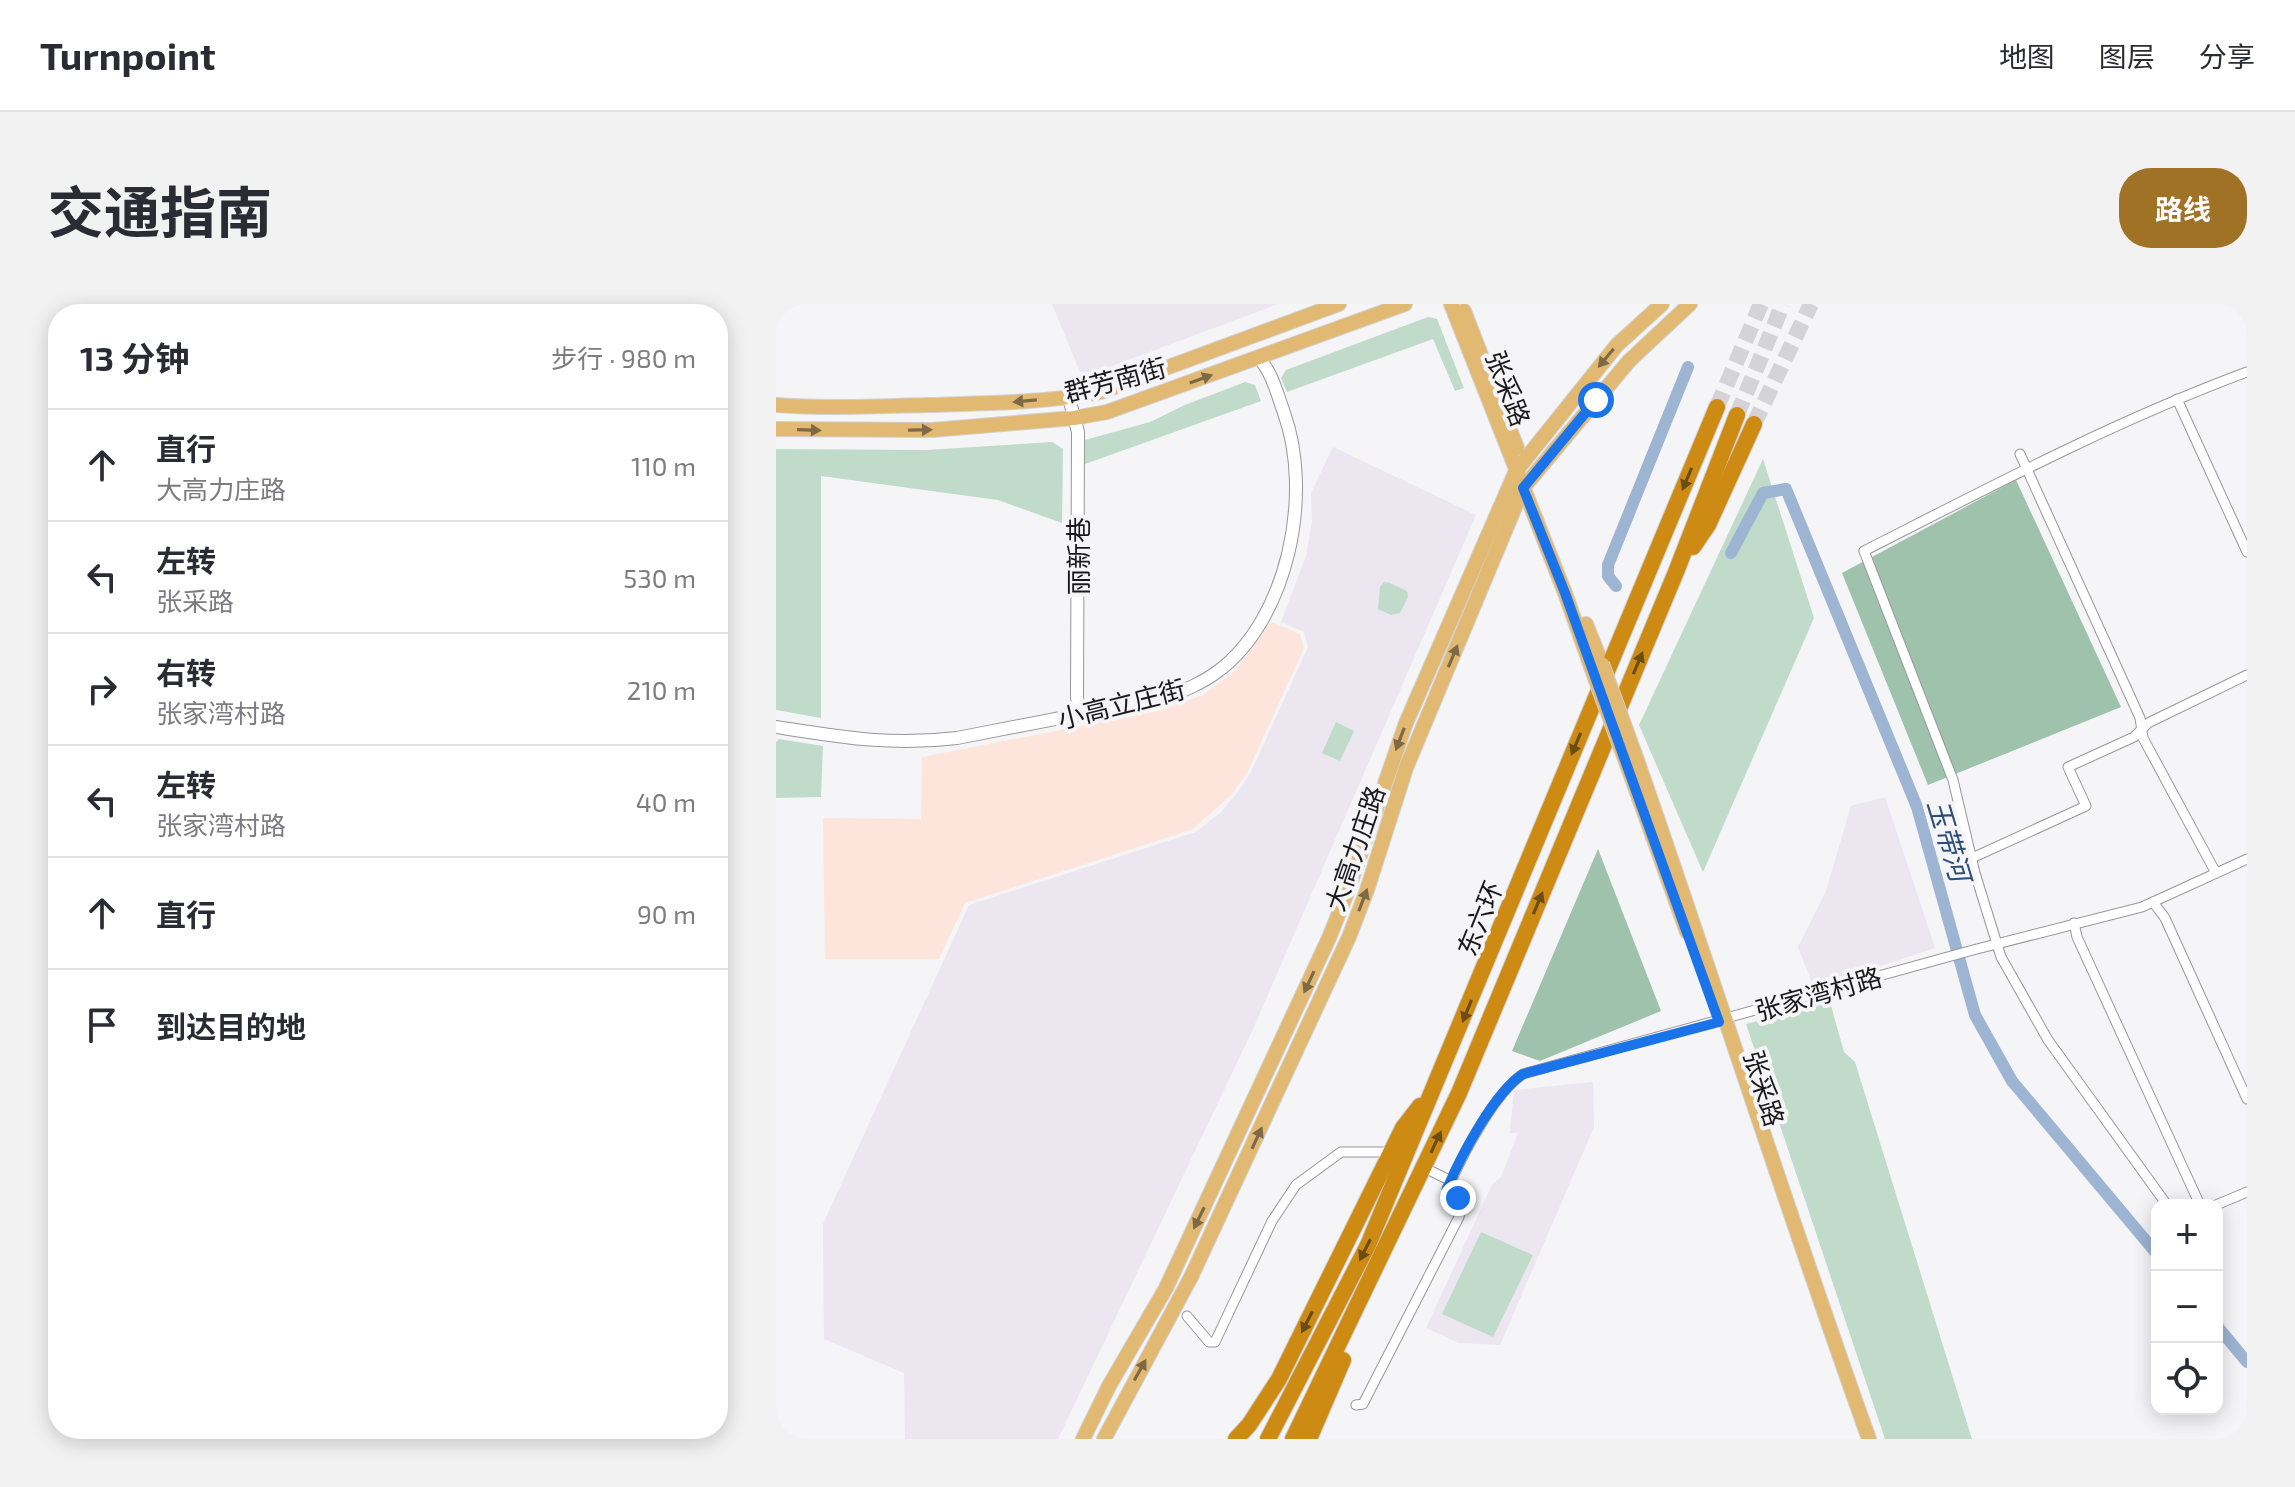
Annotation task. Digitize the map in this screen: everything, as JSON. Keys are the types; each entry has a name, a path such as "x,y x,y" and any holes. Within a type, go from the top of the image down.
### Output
{"highway":[{"name":"东六环","path":"1268,1439 1368,1245 1717,407"},
{"name":"东六环","path":"1293,1439 1459,1093 1676,572 1737,415"},
{"path":"1676,572 1708,525 1754,424"},
{"path":"1236,1439 1249,1425 1279,1379 1403,1128 1438,1082"},
{"path":"1309,1439 1417,1185"}],"main road":[{"name":"群芳南街","path":"776,405 1007,403 1069,398 1101,392 1339,304"},
{"name":"群芳南街","path":"776,429 932,430 1074,418 1107,412 1405,304"},
{"name":"张采路","path":"1451,304 1520,466"},
{"name":"张采路","path":"1462,304 1633,765 1869,1439"},
{"name":"大高力庄路","path":"1083,1439 1109,1386 1166,1288 1329,938 1406,723 1520,466 1617,345 1662,304"},
{"name":"大高力庄路","path":"1104,1439 1191,1277 1349,937 1406,768 1527,484 1629,361 1690,304"},
{"path":"1491,526 1499,521 1506,530"},
{"name":"张采路","path":"1723,1020 1792,1250 1859,1439"}],"street":[{"name":"小高立庄街","path":"776,727 855,740 924,742 1168,697 1218,671 1253,633 1272,597 1291,544 1297,483 1289,426 1268,368 1258,357"},
{"path":"2163,1199 2048,1040 1996,944 1953,780 1864,551 2027,468 2177,399 2247,372"},
{"name":"丽新巷","path":"1069,398 1078,437 1077,698 1081,714"},
{"path":"2177,399 2247,552"},
{"path":"2020,454 2140,718 2143,738 2216,873"},
{"path":"1972,858 2086,806 2068,767 2134,737 2148,723 2247,675"},
{"name":"张家湾村路","path":"1451,1181 1463,1155 1509,1083 1523,1074 2153,902 2247,859"},
{"path":"2153,902 2165,918 2247,1099"},
{"path":"2074,923 2077,937 2197,1199"},
{"path":"1187,1316 1209,1342 1215,1342 1272,1221 1296,1185 1341,1152 1384,1152"},
{"path":"1356,1405 1363,1404 1459,1217 1462,1207 1458,1198 1447,1189 1451,1181 1429,1170"},
{"path":"2223,1202 2247,1192"}],"shaded area":[{"path":"1052,304 1278,304 1096,372 1080,372"},
{"path":"1333,447 1476,515 1253,1029 1058,1439 905,1439 904,1373 824,1339 823,1224 969,905 1196,832 1221,812 1238,792 1251,772 1308,647 1304,632 1281,622 1306,556 1312,522 1311,493"},
{"path":"1271,622 1300,634 1304,648 1247,773 1231,795 1193,829 965,903 939,959 825,959 823,818 921,819 922,757 1159,711 1203,695 1236,670"},
{"path":"1885,797 1935,948 1814,988 1798,947 1826,891 1851,806"},
{"path":"1593,1082 1594,1127 1500,1345 1459,1343 1426,1328 1492,1185 1501,1177 1518,1133 1510,1133 1514,1090"}],"green space":[{"path":"1428,317 1437,319 1464,388 1455,391 1433,339 1287,392 1281,378 1286,370"},
{"path":"1245,382 1255,385 1261,401 1085,464 1085,440 1150,422"},
{"path":"1052,442 1063,449 1062,523 998,500 821,476 821,718 776,710 776,449 926,450"},
{"path":"1763,459 1814,618 1703,872 1639,725"},
{"path":"2016,480 2121,707 1928,785 1842,573"},
{"path":"1384,582 1407,591 1408,597 1400,613 1391,615 1378,609 1380,587"},
{"path":"1336,722 1354,731 1340,761 1322,753"},
{"path":"779,739 823,746 821,797 776,798 776,742"},
{"path":"1598,849 1661,1011 1540,1061 1512,1051"},
{"path":"1830,1002 1844,1052 1855,1062 1972,1439 1885,1439 1746,1024"},
{"path":"1481,1232 1533,1255 1493,1337 1442,1314"}],"waterway":[{"name":"玉带河","path":"1616,586 1608,576 1608,565 1688,367"},
{"name":"玉带河","path":"1731,553 1763,493 1786,489 1917,807 1975,1015 2012,1081 2151,1247"},
{"name":"玉带河","path":"2223,1333 2247,1362"}],"tunnel":[{"path":"1717,407 1761,304"},
{"path":"1737,415 1783,304"},
{"path":"1754,424 1811,304"}],"route":[{"path":"1458,1198 1447,1189 1463,1155 1509,1083 1523,1074 1719,1022 1565,593 1523,488 1596,400"}]}
